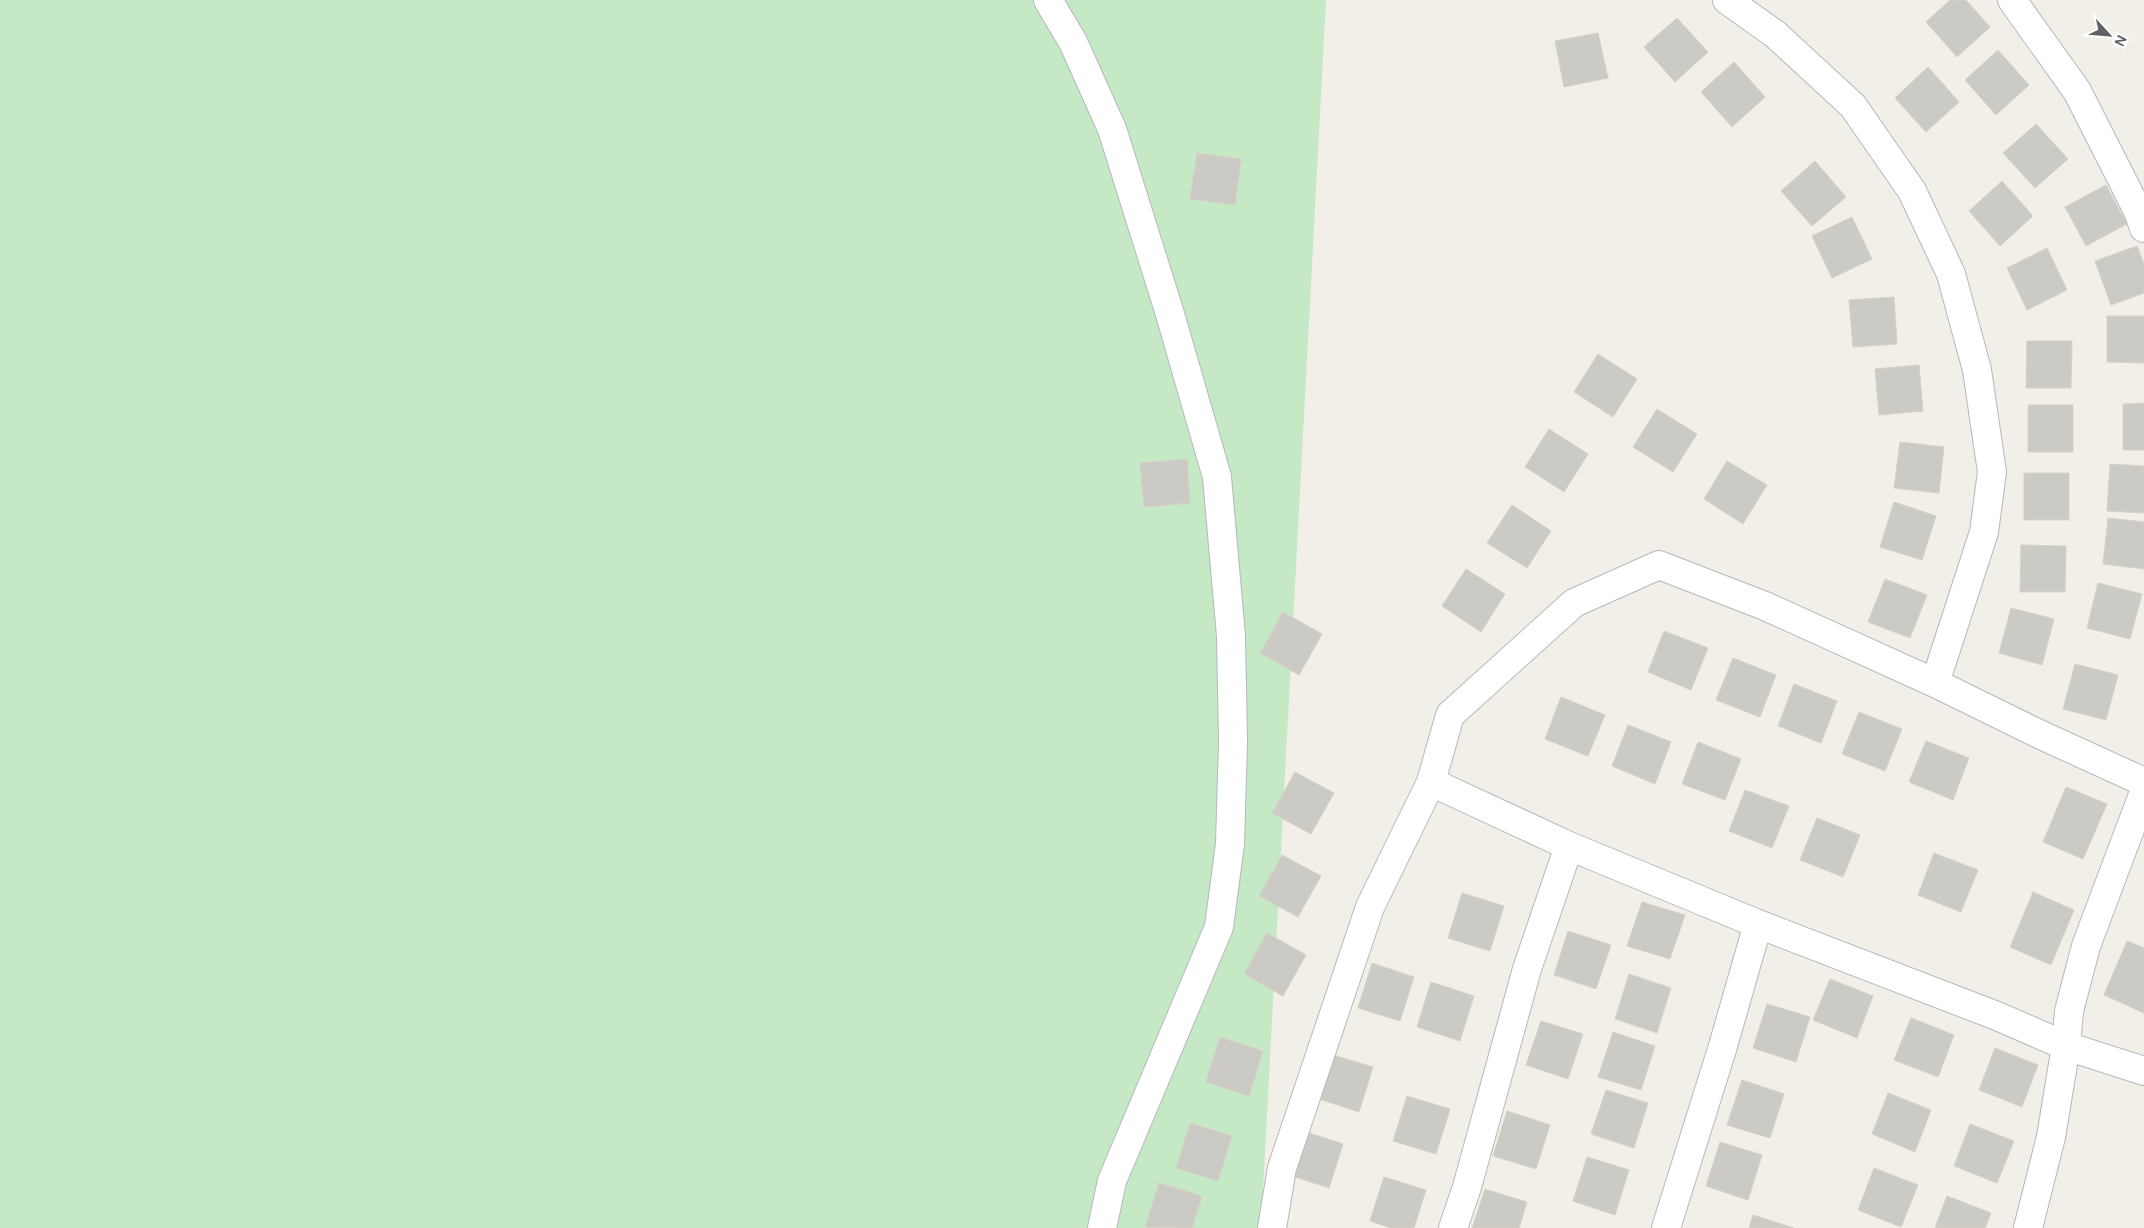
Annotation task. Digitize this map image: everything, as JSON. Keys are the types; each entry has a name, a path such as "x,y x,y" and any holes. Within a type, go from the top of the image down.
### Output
{"street":[{"path":"1048,0 1073,42 1112,130 1170,314 1217,477 1231,636 1233,742 1230,844 1219,927 1112,1181 1102,1228"},
{"path":"1727,0 1775,34 1853,106 1912,191 1951,274 1977,370 1992,472 1984,532 1935,683"},
{"path":"2012,0 2077,91 2138,212 2144,228"},
{"path":"1272,1228 1282,1168 1370,907 1431,782 1450,715 1574,603 1659,565 1765,606 1935,683 2039,734 2144,782"},
{"path":"1431,782 1570,846 1758,924 1997,1016 2066,1046 2144,1071"},
{"path":"2028,1228 2051,1137 2066,1046 2069,1011 2086,946 2144,792"},
{"path":"1453,1228 1468,1187 1527,969 1570,846"},
{"path":"1666,1228 1723,1046 1758,924"}],"green space":[{"path":"0,0 1326,0 1261,1228 0,1228"}],"building":[{"path":"1950,0 1966,0 1990,27 1957,57 1926,22"},
{"path":"1677,18 1708,52 1675,82 1644,47"},
{"path":"1598,33 1608,78 1564,87 1555,41"},
{"path":"1998,50 2029,85 1996,115 1965,80"},
{"path":"1734,62 1765,97 1732,127 1701,92"},
{"path":"1928,67 1959,102 1926,132 1895,98"},
{"path":"2036,124 2068,159 2035,188 2003,153"},
{"path":"1197,153 1241,159 1235,205 1190,199"},
{"path":"1815,161 1846,197 1812,226 1781,191"},
{"path":"2002,181 2033,216 2000,246 1969,211"},
{"path":"2106,185 2127,224 2086,246 2065,207"},
{"path":"1852,217 1872,259 1832,278 1812,236"},
{"path":"2137,246 2144,264 2144,293 2111,305 2095,261"},
{"path":"2047,248 2067,290 2027,310 2007,268"},
{"path":"1894,297 1897,344 1853,347 1849,300"},
{"path":"2107,316 2144,316 2144,363 2107,362"},
{"path":"2027,341 2072,341 2071,388 2026,388"},
{"path":"1598,354 1637,379 1613,417 1574,392"},
{"path":"1919,365 1923,411 1879,415 1875,369"},
{"path":"2144,403 2144,450 2123,450 2123,404"},
{"path":"2028,405 2073,405 2073,452 2028,452"},
{"path":"1657,409 1697,434 1673,472 1633,447"},
{"path":"1549,429 1588,454 1564,492 1525,467"},
{"path":"1900,442 1944,447 1939,493 1894,488"},
{"path":"1187,459 1190,503 1144,507 1140,463"},
{"path":"1727,461 1767,485 1743,524 1704,499"},
{"path":"2110,464 2144,466 2144,513 2107,511"},
{"path":"2024,473 2069,473 2069,520 2024,520"},
{"path":"1894,502 1936,516 1922,560 1880,547"},
{"path":"1512,505 1551,531 1527,568 1487,543"},
{"path":"2108,518 2144,522 2144,569 2103,564"},
{"path":"2021,545 2066,546 2065,592 2020,592"},
{"path":"1466,569 1505,594 1481,632 1442,606"},
{"path":"1885,579 1927,595 1910,638 1868,622"},
{"path":"2098,583 2142,594 2130,639 2087,628"},
{"path":"2011,608 2054,619 2042,665 1999,653"},
{"path":"1283,612 1322,634 1299,675 1260,653"},
{"path":"1664,631 1708,648 1691,690 1648,672"},
{"path":"1733,658 1776,675 1760,717 1716,700"},
{"path":"2075,664 2118,675 2106,720 2063,709"},
{"path":"1794,684 1837,701 1821,743 1778,726"},
{"path":"1561,697 1605,715 1588,756 1545,739"},
{"path":"1859,712 1902,729 1885,771 1842,754"},
{"path":"1628,725 1671,742 1655,784 1612,766"},
{"path":"1926,741 1969,758 1953,800 1909,782"},
{"path":"1698,742 1741,759 1725,800 1682,784"},
{"path":"1295,772 1334,793 1311,834 1272,813"},
{"path":"2066,787 2107,804 2083,859 2043,842"},
{"path":"1745,790 1789,806 1772,848 1729,831"},
{"path":"1817,818 1860,835 1843,877 1800,860"},
{"path":"1934,853 1978,870 1961,912 1918,895"},
{"path":"1282,855 1321,876 1298,917 1259,896"},
{"path":"2033,892 2074,910 2051,965 2010,947"},
{"path":"1462,893 1504,906 1490,951 1448,938"},
{"path":"1642,902 1685,915 1670,959 1627,946"},
{"path":"1568,931 1611,945 1596,989 1554,975"},
{"path":"1267,933 1306,955 1283,996 1244,974"},
{"path":"2127,941 2144,948 2144,1013 2104,995"},
{"path":"1372,963 1414,977 1400,1021 1358,1008"},
{"path":"1629,974 1671,988 1657,1033 1615,1019"},
{"path":"1830,979 1873,996 1857,1038 1813,1020"},
{"path":"1431,982 1474,996 1460,1041 1417,1027"},
{"path":"1767,1004 1810,1017 1796,1062 1753,1048"},
{"path":"1911,1018 1954,1035 1938,1077 1894,1060"},
{"path":"1541,1021 1583,1034 1568,1079 1526,1065"},
{"path":"1613,1032 1655,1046 1641,1090 1598,1077"},
{"path":"1220,1037 1263,1051 1249,1096 1206,1082"},
{"path":"1995,1048 2038,1065 2022,1107 1979,1090"},
{"path":"1330,1054 1373,1067 1359,1112 1316,1098"},
{"path":"1742,1080 1784,1094 1770,1138 1727,1125"},
{"path":"1606,1090 1648,1103 1634,1148 1591,1134"},
{"path":"1888,1093 1931,1110 1915,1152 1872,1134"},
{"path":"1407,1096 1450,1109 1436,1154 1393,1141"},
{"path":"1507,1111 1550,1125 1536,1169 1493,1156"},
{"path":"1190,1123 1232,1136 1218,1181 1176,1168"},
{"path":"1970,1124 2014,1141 1997,1183 1954,1166"},
{"path":"1300,1130 1343,1144 1329,1188 1286,1174"},
{"path":"1720,1142 1762,1155 1748,1200 1706,1186"},
{"path":"1587,1157 1629,1170 1615,1215 1573,1201"},
{"path":"1874,1168 1918,1185 1901,1227 1858,1210"},
{"path":"1384,1177 1426,1190 1414,1228 1391,1228 1370,1221"},
{"path":"1159,1183 1202,1196 1192,1228 1145,1227"},
{"path":"1485,1189 1527,1202 1519,1228 1472,1228"},
{"path":"1947,1196 1991,1213 1985,1228 1935,1228"},
{"path":"1753,1215 1794,1228 1749,1228"}]}
